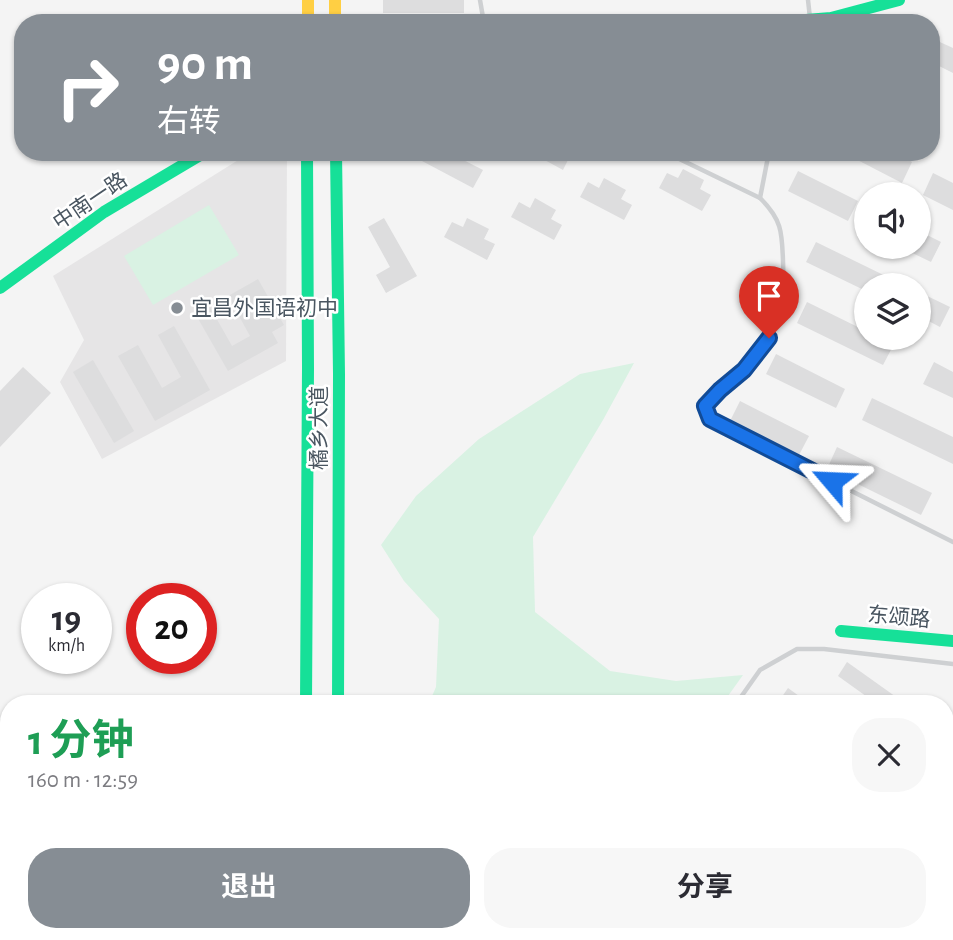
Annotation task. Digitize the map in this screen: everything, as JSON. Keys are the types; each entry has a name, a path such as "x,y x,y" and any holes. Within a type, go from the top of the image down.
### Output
{"main road":[{"path":"846,14 899,0"},
{"name":"中南一路","path":"0,288 104,212 190,161"},
{"name":"橘乡大道","path":"306,695 307,161"},
{"name":"橘乡大道","path":"336,161 339,374 338,695"},
{"name":"东颂路","path":"841,631 953,642"}],"lane":[{"path":"684,161 760,198 770,209 782,232 784,280 780,313 769,338 744,370 705,406 710,419 953,542"},
{"path":"760,198 767,161"},
{"path":"742,695 760,670 797,649 824,649 953,664"}],"shaded area":[{"name":"宜昌外国语初中","path":"237,161 287,161 286,361 102,459 60,382 84,340 53,276"}],"green space":[{"path":"209,205 239,255 153,305 124,256"},
{"path":"634,363 533,537 535,612 610,671 676,681 743,675 729,695 432,695 436,687 439,619 404,581 381,545 416,496 479,439 580,374"}],"building":[{"path":"383,0 464,0 464,13 383,13"},
{"path":"940,42 953,48 953,73 940,66"},
{"path":"422,161 466,161 483,170 473,188"},
{"path":"546,161 568,161 563,170"},
{"path":"859,161 910,161 900,182"},
{"path":"683,169 704,180 700,189 711,195 702,211 659,188 667,173 678,178"},
{"path":"798,171 854,199 854,209 848,221 788,191"},
{"path":"933,173 953,183 953,210 931,199 929,182"},
{"path":"604,178 626,190 621,199 632,205 624,220 580,197 588,182 599,188"},
{"path":"535,198 556,210 551,219 562,225 554,240 511,217 519,202 530,208"},
{"path":"384,218 417,276 386,293 376,275 390,267 368,227"},
{"path":"467,218 489,229 484,239 495,244 487,260 444,237 452,222 463,227"},
{"path":"931,237 941,242 931,262 925,259 931,259"},
{"path":"816,242 879,273 854,273 854,285 806,262"},
{"path":"258,279 284,325 272,332 278,343 228,371 196,315 210,307 232,346 250,336 228,296"},
{"path":"931,298 950,307 940,327 931,322"},
{"path":"807,302 854,325 854,350 891,350 883,365 797,323"},
{"path":"174,326 210,390 155,421 118,356 138,345 162,388 181,377 158,335"},
{"path":"776,354 845,389 836,408 766,374"},
{"path":"93,360 134,431 114,443 73,372"},
{"path":"934,362 953,372 953,398 923,384"},
{"path":"23,367 51,393 0,447 0,391"},
{"path":"872,398 953,437 953,464 862,420"},
{"path":"740,401 809,436 799,455 730,421"},
{"path":"837,447 932,493 921,515 827,469"},
{"path":"847,662 893,695 864,695 838,676"},
{"path":"788,688 798,695 783,695"}],"traffic: fast":[{"path":"846,14 899,0"},
{"path":"0,288 104,212 190,161"},
{"path":"306,695 307,161"},
{"path":"336,161 339,374 338,695"},
{"path":"841,631 953,641"}],"traffic: slow":[{"path":"308,0 308,14"},
{"path":"335,0 335,14"}],"place":[{"name":"宜昌外国语初中","path":"177,308"}],"route":[{"path":"769,338 744,370 705,406 710,419 832,481"}]}
